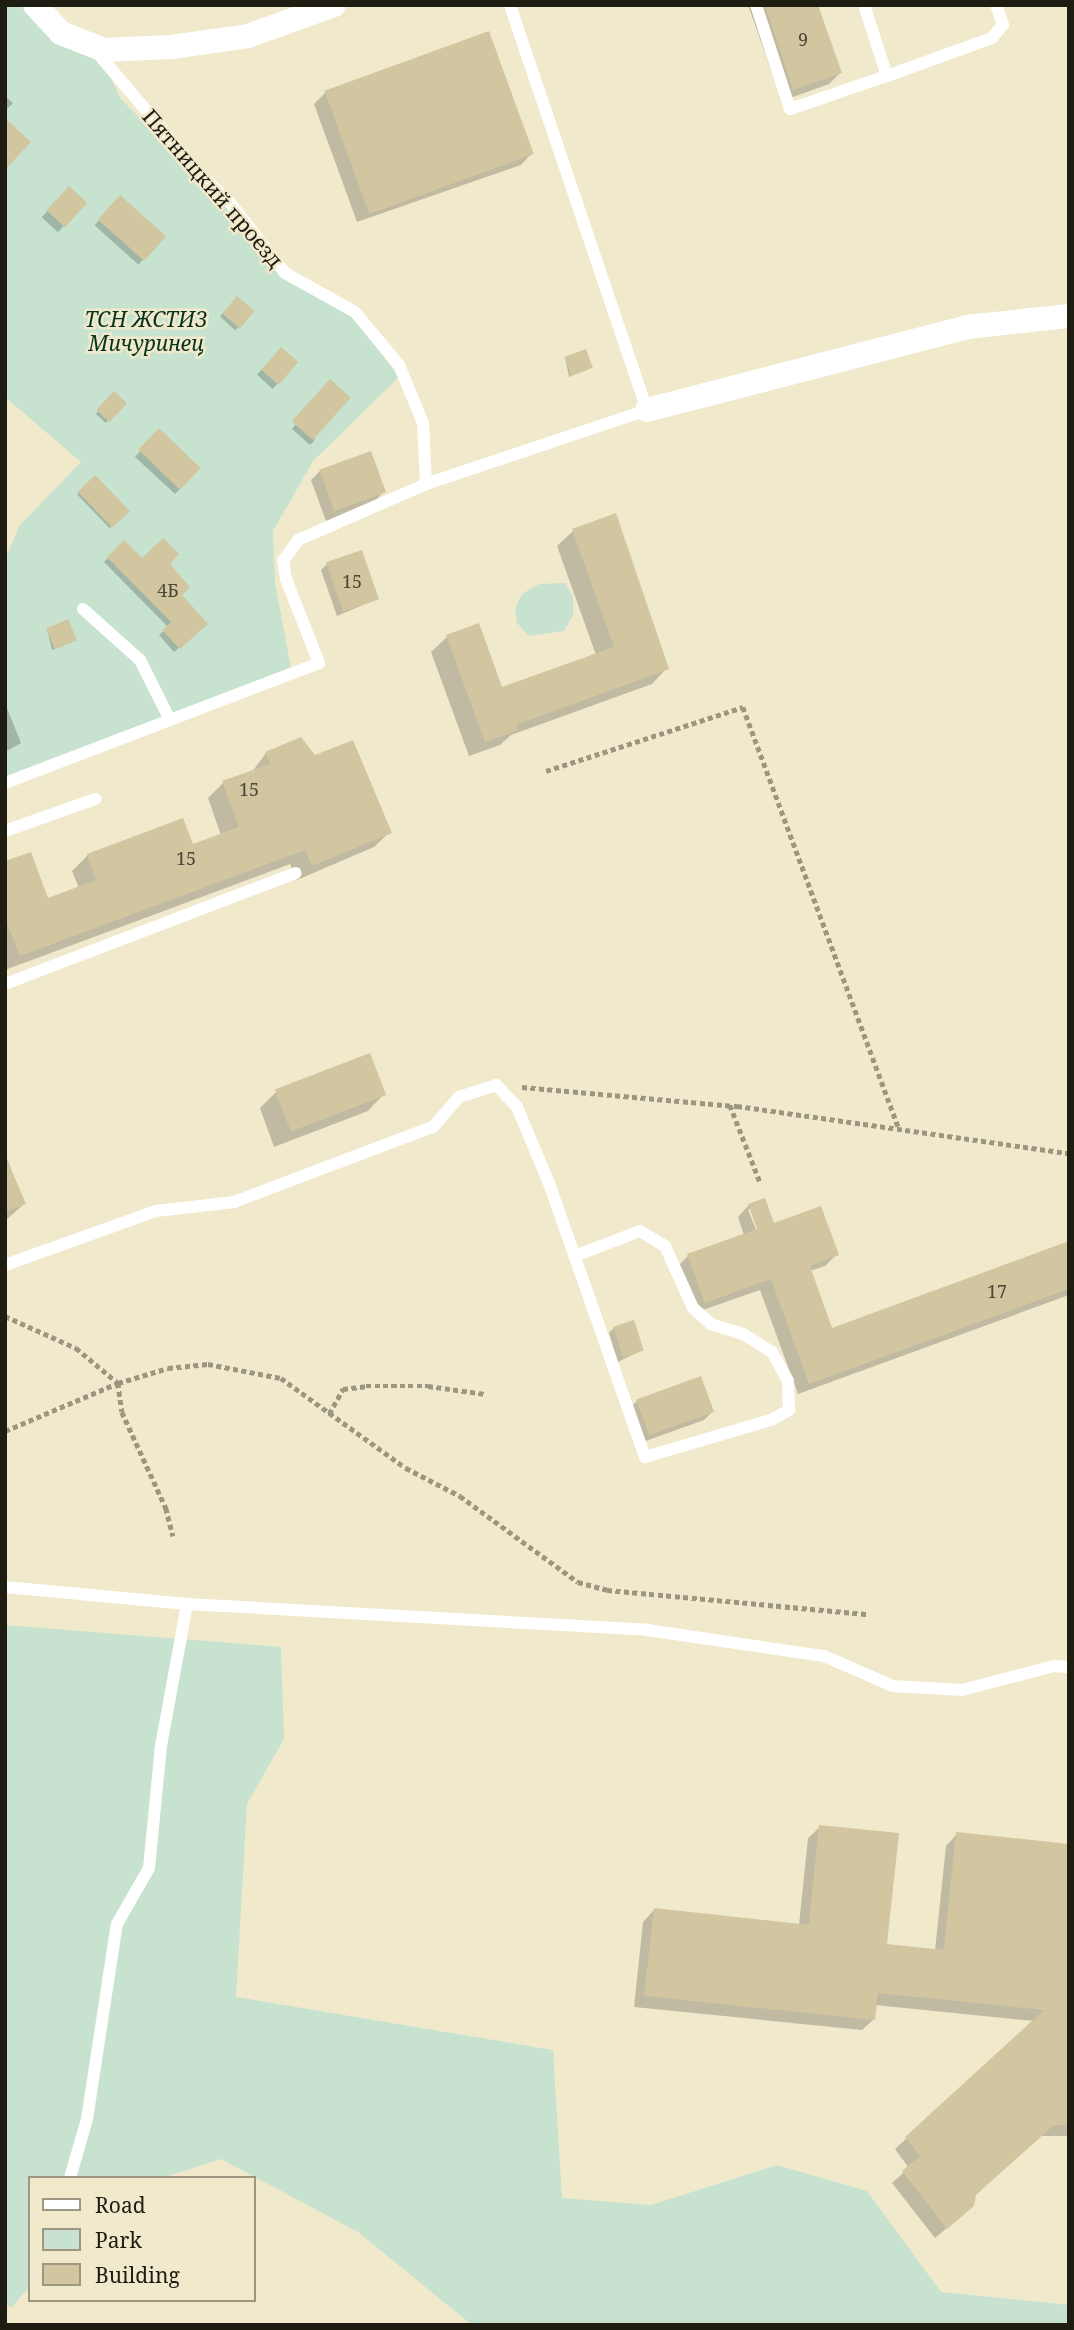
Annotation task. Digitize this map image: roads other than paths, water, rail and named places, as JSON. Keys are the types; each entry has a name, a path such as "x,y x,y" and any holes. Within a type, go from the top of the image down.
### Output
{"street":[{"path":"34,5 61,33 104,50 171,47 248,36 334,5"},
{"path":"647,410 967,327 1069,316"}],"lane":[{"path":"5,783 319,663 286,579 283,561 288,549 298,540 426,484 647,410 510,5"},
{"path":"756,5 790,109 992,38 1003,25 996,5"},
{"path":"864,5 887,76"},
{"name":"Пятницкий проезд","path":"100,56 201,175 227,199 285,273 355,313 399,365 423,423 426,484"},
{"path":"83,609 140,660 170,720"},
{"path":"5,831 94,799"},
{"path":"5,985 295,873"},
{"path":"5,1265 156,1211 234,1202 432,1127 459,1097 496,1085 517,1107 575,1256 645,1457 771,1420 789,1410 788,1381 772,1352 743,1334 711,1324 693,1308 665,1245 640,1231 575,1256"},
{"path":"5,1587 187,1604 647,1630 824,1657 893,1686 962,1690 1054,1666 1069,1667"},
{"path":"71,2176 87,2119 117,1924 149,1868 161,1746 187,1604"}],"park label":[{"name":"ТСН ЖСТИЗ Мичуринец","path":"146,331"}]}
